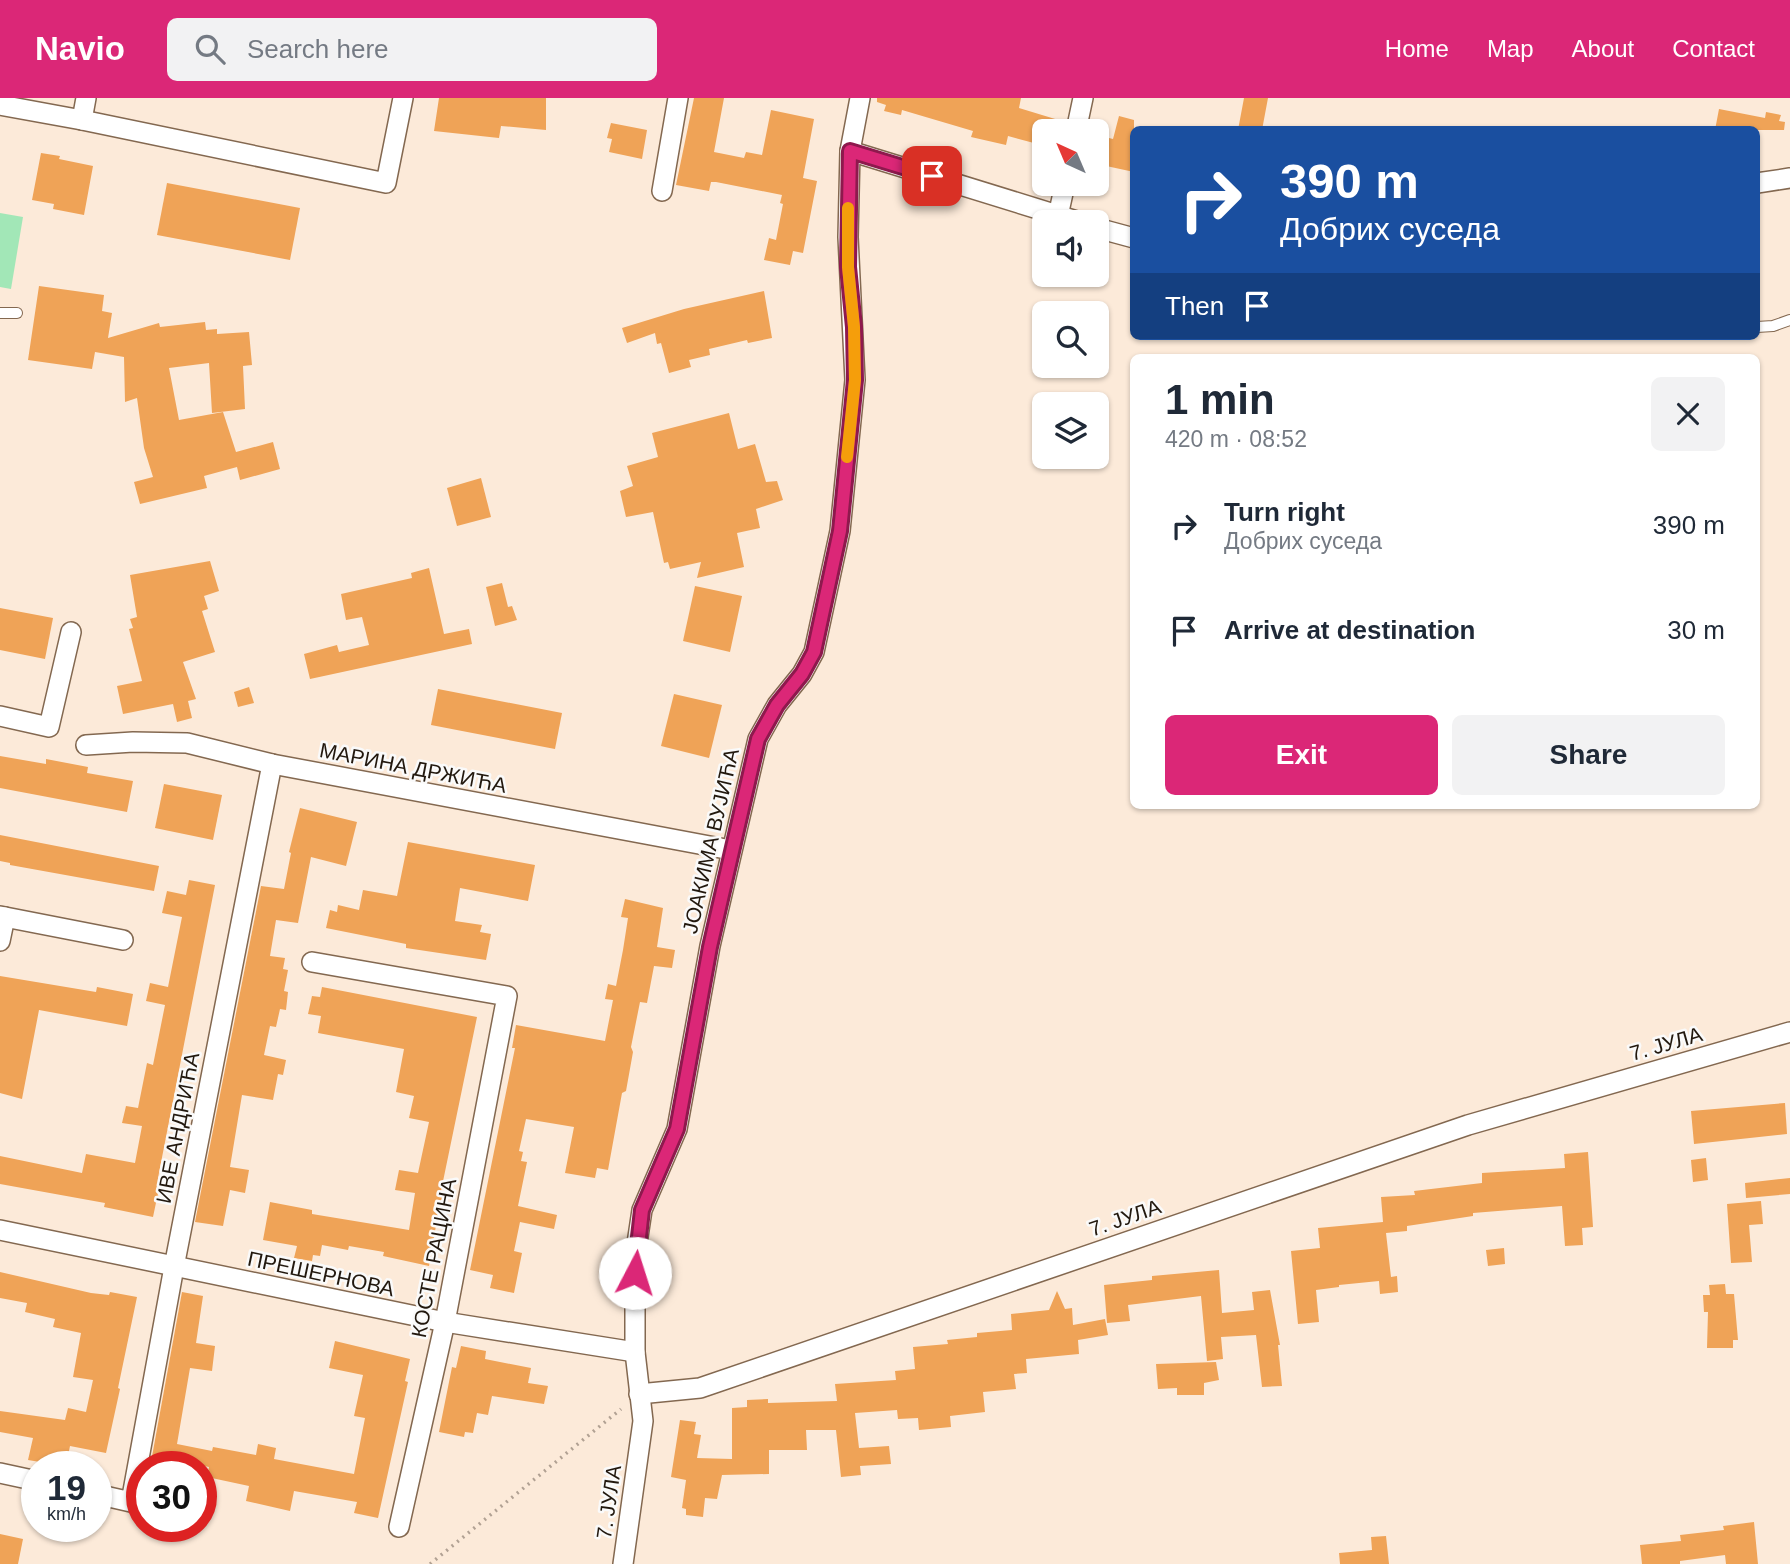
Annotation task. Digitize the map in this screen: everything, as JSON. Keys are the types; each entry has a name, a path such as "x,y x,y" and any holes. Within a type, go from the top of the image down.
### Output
{"street":[{"path":"82,120 86,98"},
{"path":"0,105 386,183 403,98"},
{"path":"662,191 678,98"},
{"name":"ЈОАКИМА ВУЈИЋА","path":"639,1394 635,1352 635,1257 642,1210 677,1129 710,947 758,739 777,705 802,674 814,652 840,531 855,380 854,327 848,267 850,151 860,98"},
{"path":"1079,119 1083,98"},
{"path":"850,151 1039,210"},
{"path":"1760,183 1790,178"},
{"path":"1109,231 1130,237"},
{"path":"0,716 49,727 71,632"},
{"name":"МАРИНА ДРЖИЋА","path":"86,745 187,743 272,764 731,850"},
{"name":"ИВЕ АНДРИЋА","path":"112,1498 131,1502 272,764"},
{"path":"0,941 2,917 123,940"},
{"name":"КОСТЕ РАЦИНА","path":"313,962 507,996 445,1322 399,1527"},
{"name":"7. ЈУЛА","path":"622,1564 643,1421 639,1394 700,1388 1468,1125 1790,1032"},
{"name":"ПРЕШЕРНОВА","path":"0,1230 445,1322 635,1352"},
{"path":"0,1473 21,1478"}],"lane":[{"path":"0,313 17,313"},
{"path":"1760,327 1790,320"}],"path":[{"path":"430,1564 639,1394"}],"green space":[{"path":"0,213 23,217 11,289 0,287"}],"building":[{"path":"439,98 546,98 546,130 501,126 499,138 434,131"},
{"path":"694,98 724,98 714,152 744,158 746,152 762,155 771,110 814,119 803,178 817,181 803,253 793,251 790,265 764,260 769,238 776,240 783,204 780,203 782,195 716,182 711,182 709,191 676,185"},
{"path":"877,98 1021,98 1019,108 1055,119 1032,119 1032,142 1008,136 1006,145 971,137 973,131 902,110 901,115 884,111 886,105 877,102"},
{"path":"1244,98 1268,98 1263,126 1239,126"},
{"path":"1719,109 1765,118 1766,112 1781,115 1779,121 1785,122 1784,130 1760,130 1760,126 1716,126"},
{"path":"1119,116 1134,120 1134,126 1130,126 1130,171 1110,167 1110,138 1113,139"},
{"path":"611,123 647,130 642,159 609,152 612,139 607,138"},
{"path":"41,153 93,166 84,215 53,209 54,204 32,200"},
{"path":"167,183 300,208 290,260 157,235"},
{"path":"39,286 104,295 102,311 112,313 108,338 159,323 160,327 205,322 206,330 217,329 217,334 249,332 252,365 243,366 245,409 212,413 209,363 169,368 179,420 223,412 236,452 273,442 280,469 240,480 237,467 204,476 207,488 140,504 134,482 153,477 144,448 137,398 125,402 124,357 95,352 92,369 28,360"},
{"path":"764,291 772,338 748,343 747,340 709,349 710,355 689,360 691,367 669,373 661,343 657,344 655,333 627,343 622,328 684,309"},
{"path":"729,413 738,449 755,444 766,482 777,481 783,500 756,509 760,528 737,533 744,567 697,578 701,562 670,569 668,562 664,563 653,512 626,517 620,491 633,486 627,466 658,457 652,433"},
{"path":"481,478 491,517 457,526 447,488"},
{"path":"210,561 219,591 204,596 208,609 202,611 215,652 183,662 196,699 188,701 192,718 177,722 173,704 123,714 117,686 142,681 129,629 133,628 130,619 137,617 130,575"},
{"path":"429,568 444,634 469,629 472,644 310,679 304,654 337,645 339,652 369,645 362,617 346,620 341,594 412,578 411,573"},
{"path":"502,583 508,607 512,606 517,620 495,626 486,587"},
{"path":"695,586 742,596 730,652 683,641"},
{"path":"0,608 53,618 45,659 0,650"},
{"path":"249,687 254,703 238,707 234,692"},
{"path":"438,689 562,713 555,749 431,725"},
{"path":"674,694 722,705 709,758 661,746"},
{"path":"0,756 46,764 46,759 88,767 87,773 133,781 127,812 0,788"},
{"path":"164,784 222,795 213,840 155,828"},
{"path":"300,808 357,822 346,866 311,857 298,923 276,920 270,956 285,958 283,969 288,970 284,991 288,992 286,1010 280,1009 276,1027 270,1026 264,1055 286,1060 283,1075 278,1074 273,1100 242,1095 230,1167 249,1170 245,1193 230,1190 223,1226 195,1222 261,886 284,889 291,853 289,852"},
{"path":"0,835 159,866 154,891 10,865 0,861"},
{"path":"408,842 535,865 528,901 460,888 455,921 482,925 480,932 491,934 486,960 406,948 406,944 326,928 330,910 337,912 338,905 359,910 363,890 397,896"},
{"path":"189,880 215,885 158,1178 161,1179 153,1217 104,1207 105,1203 0,1184 0,1156 82,1173 86,1154 135,1163 142,1126 122,1123 126,1106 138,1108 147,1063 153,1065 165,1005 146,1001 150,983 168,987 182,917 162,913 167,891 186,895"},
{"path":"625,899 663,908 657,947 675,950 672,968 654,966 647,1003 640,1002 626,1091 622,1093 608,1170 597,1168 595,1178 565,1173 574,1127 526,1119 519,1151 523,1152 521,1161 527,1162 518,1206 557,1215 554,1229 520,1222 514,1251 522,1253 514,1293 490,1288 493,1275 470,1270 515,1048 512,1048 516,1025 605,1041 613,1000 605,999 608,984 616,986 628,918 621,917"},
{"path":"0,976 96,992 97,987 133,994 127,1026 39,1010 22,1099 0,1093"},
{"path":"322,987 477,1017 441,1191 444,1192 429,1266 383,1256 384,1252 349,1246 348,1250 322,1245 320,1256 313,1255 312,1261 294,1258 297,1246 263,1240 270,1202 312,1210 312,1214 409,1230 415,1193 395,1190 399,1170 418,1173 429,1122 409,1118 414,1096 396,1092 404,1049 318,1033 321,1016 308,1014 312,996 320,997"},
{"path":"1785,1103 1787,1134 1694,1144 1691,1111"},
{"path":"1588,1152 1593,1227 1582,1228 1583,1245 1565,1246 1562,1206 1473,1213 1473,1216 1407,1226 1407,1231 1386,1233 1391,1277 1397,1276 1398,1292 1380,1294 1379,1281 1316,1290 1319,1322 1298,1324 1291,1251 1320,1248 1318,1228 1383,1222 1381,1197 1415,1195 1414,1191 1482,1183 1482,1173 1565,1168 1564,1154"},
{"path":"1706,1158 1708,1180 1693,1182 1691,1160"},
{"path":"1790,1178 1790,1194 1746,1198 1745,1183"},
{"path":"1761,1201 1763,1224 1749,1225 1752,1262 1731,1263 1727,1204"},
{"path":"1504,1248 1505,1264 1488,1266 1486,1250"},
{"path":"1219,1270 1222,1313 1254,1310 1252,1292 1270,1290 1280,1345 1282,1386 1262,1387 1256,1335 1221,1337 1223,1359 1207,1361 1201,1296 1128,1305 1130,1321 1107,1323 1104,1285 1152,1280 1152,1276"},
{"path":"0,1272 91,1293 109,1295 110,1292 137,1297 106,1451 70,1446 69,1451 30,1451 33,1438 0,1432 0,1411 65,1420 68,1408 86,1412 93,1380 73,1377 81,1333 53,1327 55,1319 25,1312 27,1303 0,1298"},
{"path":"1725,1284 1726,1294 1734,1294 1738,1340 1733,1340 1733,1348 1707,1348 1708,1312 1704,1312 1703,1295 1710,1295 1709,1285"},
{"path":"1057,1291 1065,1309 1072,1308 1073,1325 1105,1319 1108,1335 1078,1340 1079,1354 1026,1359 1027,1373 1014,1374 1016,1389 983,1392 985,1412 950,1416 951,1427 919,1430 918,1418 898,1419 897,1410 855,1413 859,1448 889,1446 891,1464 860,1466 861,1475 841,1477 836,1430 806,1430 807,1450 769,1450 769,1474 722,1475 717,1499 705,1498 703,1517 686,1515 686,1509 682,1508 686,1480 671,1477 680,1420 696,1422 694,1434 701,1435 697,1458 732,1459 732,1408 747,1407 747,1400 768,1399 768,1403 837,1401 835,1384 896,1380 895,1371 915,1369 913,1347 948,1344 947,1340 977,1337 977,1333 1012,1330 1011,1314 1049,1310"},
{"path":"182,1292 203,1296 196,1343 215,1346 212,1371 190,1368 177,1444 212,1451 153,1451"},
{"path":"335,1341 410,1359 405,1381 408,1382 378,1518 354,1513 357,1502 294,1491 290,1511 246,1501 249,1486 217,1479 217,1451 212,1451 213,1447 256,1455 258,1444 276,1448 274,1459 354,1474 365,1418 354,1416 363,1375 329,1368"},
{"path":"461,1346 486,1351 485,1359 531,1368 528,1383 548,1386 544,1404 492,1396 488,1415 477,1413 473,1433 465,1432 464,1437 439,1432 452,1367 456,1368"},
{"path":"1216,1362 1219,1380 1204,1383 1204,1395 1177,1395 1177,1388 1158,1389 1156,1364"},
{"path":"1754,1522 1758,1564 1726,1564 1725,1555 1680,1561 1680,1564 1642,1564 1640,1545 1681,1541 1680,1535 1724,1530 1723,1526"},
{"path":"0,1534 21,1539 18,1564 0,1564"},
{"path":"1386,1536 1389,1564 1340,1564 1339,1553 1372,1550 1371,1537"}],"slow traffic":[{"path":"847,457 855,380 854,327 848,267 848,208"}],"route":[{"path":"635,1273 642,1210 677,1129 710,947 758,739 777,705 802,674 814,652 840,531 855,380 854,327 848,267 850,151 932,176"}]}
